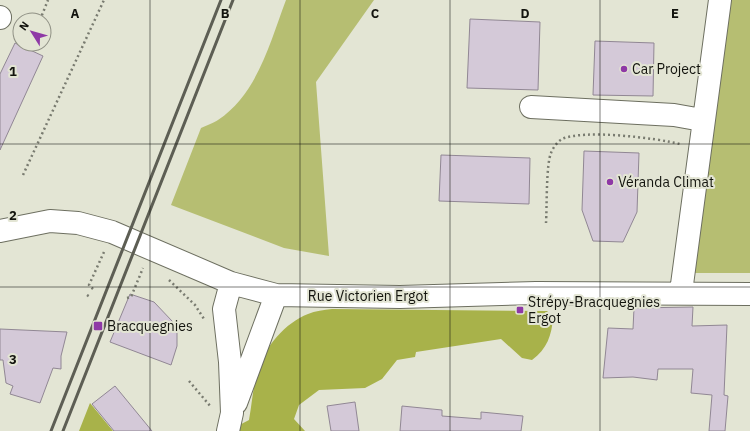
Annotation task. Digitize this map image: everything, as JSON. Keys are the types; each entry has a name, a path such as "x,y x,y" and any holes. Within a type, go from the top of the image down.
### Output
{"street":[{"path":"681,292 702,120 720,0"},
{"path":"531,107 674,115 702,120"},
{"name":"Rue Victorien Ergot","path":"0,231 50,220 78,223 112,232 231,282 276,295 400,297 536,293 681,292 750,294"},
{"path":"230,425 230,362 224,309 231,282"},
{"path":"230,425 276,295"}],"path":[{"path":"43,12 48,0"},
{"path":"24,175 104,0"},
{"path":"546,223 549,157 558,142 564,139 573,136 597,135 662,140 699,148"},
{"path":"93,288 89,285 102,251 110,254"},
{"path":"127,298 131,297 144,266 137,263"},
{"path":"163,276 183,292 195,305 206,323"},
{"path":"189,381 230,425"}],"green space":[{"path":"286,0 374,0 316,82 329,256 284,248 171,205 201,128 218,120 232,109 253,81 268,49"},
{"path":"720,0 750,0 750,273 694,273"},
{"path":"332,309 547,311 553,317 548,341 537,356 532,360 522,358 501,339 416,352 415,357 397,360 382,379 365,388 319,390 299,405 294,419 305,431 228,431 249,420 258,369 266,352 277,336 292,323 308,314"},
{"path":"90,403 113,431 79,431"}],"building":[{"path":"470,19 540,22 538,90 467,88"},
{"name":"Car Project","path":"595,41 654,43 653,96 593,95"},
{"path":"12,49 12,52 34,52 43,56 0,150 0,74"},
{"name":"Véranda Climat","path":"584,151 639,153 637,212 623,242 593,241 582,210"},
{"path":"441,155 530,158 529,204 439,201"},
{"path":"130,294 154,302 172,321 177,331 177,346 171,365 110,342"},
{"path":"693,307 692,326 727,325 724,395 728,396 725,431 709,431 712,395 691,393 693,369 658,369 657,380 633,377 603,378 608,328 633,329 634,308"},
{"path":"0,329 67,332 61,356 61,369 53,368 40,403 10,394 13,386 6,383 3,360 0,360"},
{"path":"115,386 152,431 114,431 92,404"},
{"path":"355,402 359,431 331,431 327,406"},
{"path":"402,406 442,410 442,416 481,419 481,412 523,416 521,431 400,431"}],"railway":[{"path":"51,431 221,0"},
{"path":"63,431 233,0"}],"place":[{"name":"Car Project","path":"624,69"},
{"name":"Véranda Climat","path":"610,182"},
{"name":"Strépy-Bracquegnies Ergot","path":"520,310"},
{"name":"Bracquegnies","path":"98,326"}]}
